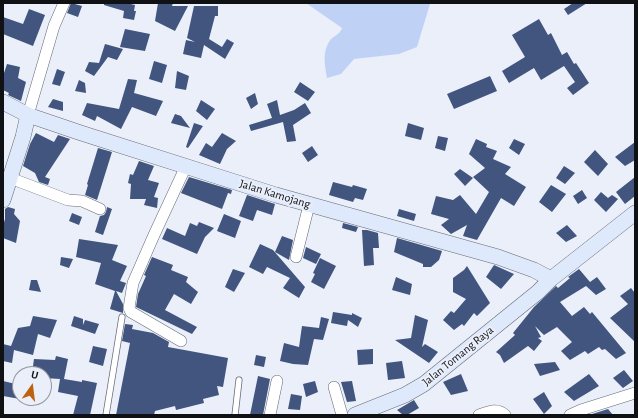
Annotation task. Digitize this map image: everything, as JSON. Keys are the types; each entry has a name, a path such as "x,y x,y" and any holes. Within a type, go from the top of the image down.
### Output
{"main road":[{"name":"Jalan Kamojang","path":"3,102 28,115 309,205 498,257 534,270 551,279"},
{"path":"3,200 28,115"},
{"name":"Jalan Tomang Raya","path":"355,415 375,412 424,384 538,292 551,279 635,213"}],"street":[{"path":"28,115 54,26 64,3"},
{"path":"181,341 131,312 129,308 133,283 186,166"},
{"path":"10,178 68,200 82,201 100,209"},
{"path":"296,257 309,205"},
{"path":"270,415 277,381"},
{"path":"334,387 342,415"},
{"path":"570,415 581,410 635,394"},
{"path":"479,415 494,410 505,415"}],"lane":[{"path":"106,415 122,317"},
{"path":"235,415 239,380"}],"shaded area":[{"path":"306,3 430,4 417,47 399,54 354,59 341,74 327,78 325,69 325,51 330,40 340,32 342,28"}],"building":[{"path":"71,3 82,6 78,17 67,13"},
{"path":"104,3 126,3 135,5 134,11 136,11 134,20 123,18 124,11 104,5"},
{"path":"158,3 173,3 172,6 188,6 175,31 155,21"},
{"path":"573,3 587,3 568,15 564,9"},
{"path":"194,6 218,6 218,16 215,16 209,39 222,47 227,39 234,43 225,59 204,45 201,58 183,54 186,40 195,42 187,38"},
{"path":"29,9 45,15 33,46 3,34 3,17 23,24"},
{"path":"539,19 548,35 551,33 562,55 567,52 574,64 576,63 589,83 573,95 567,88 575,82 564,66 541,80 534,68 509,83 502,71 525,57 512,35"},
{"path":"125,29 150,34 145,51 120,47"},
{"path":"105,44 123,49 117,60 108,57 94,76 85,71 89,62 99,63"},
{"path":"154,61 167,65 162,83 149,79"},
{"path":"7,64 20,67 18,78 26,82 21,101 8,95 9,93 3,90 3,76"},
{"path":"57,69 65,72 60,86 52,84"},
{"path":"177,71 189,76 186,90 175,88"},
{"path":"490,76 497,91 454,109 447,94"},
{"path":"128,79 137,80 134,93 163,101 156,116 132,107 121,129 97,116 95,121 82,115 87,103 119,109"},
{"path":"79,80 85,83 86,93 75,91"},
{"path":"300,82 315,92 308,101 294,92"},
{"path":"255,93 258,104 251,109 246,98"},
{"path":"53,99 63,102 63,111 48,107"},
{"path":"201,100 215,109 207,120 196,111"},
{"path":"277,100 280,115 294,110 305,103 311,113 293,125 296,141 287,142 283,122 251,131 249,125 272,118 267,104"},
{"path":"175,114 181,116 190,128 171,123"},
{"path":"194,123 203,126 188,148 186,147"},
{"path":"408,123 424,128 421,140 405,136"},
{"path":"36,133 54,142 58,135 70,139 45,177 50,179 48,185 39,182 35,173 23,166 30,144"},
{"path":"222,133 236,141 227,149 220,164 199,155 206,143 212,147"},
{"path":"438,136 448,138 445,151 435,148"},
{"path":"476,139 487,144 486,147 497,151 493,159 511,167 505,174 526,187 514,206 501,198 477,240 463,236 467,225 451,234 441,225 449,219 431,214 436,196 453,200 460,195 476,214 489,192 473,177 485,168 469,154"},
{"path":"514,139 525,144 519,155 509,148"},
{"path":"635,142 635,160 625,166 615,157"},
{"path":"312,146 318,155 308,162 302,153"},
{"path":"98,148 112,152 97,200 85,195"},
{"path":"595,150 608,164 598,176 584,162"},
{"path":"139,161 154,166 148,180 159,183 154,197 158,198 157,208 144,205 146,199 130,199 131,184 128,183 130,174 133,175"},
{"path":"564,166 575,173 565,184 556,178"},
{"path":"460,169 473,178 465,186 454,174"},
{"path":"189,177 232,190 231,194 228,193 222,209 181,193"},
{"path":"635,177 635,196 625,204 616,192"},
{"path":"333,182 367,189 363,200 355,198 353,202 329,195"},
{"path":"551,185 566,194 552,212 539,202"},
{"path":"582,190 587,198 578,204 573,196"},
{"path":"601,192 608,198 612,195 618,199 606,212 594,200"},
{"path":"247,195 275,204 272,215 257,210 253,221 239,216"},
{"path":"8,207 15,209 14,214 20,221 16,243 3,238 5,209"},
{"path":"107,207 112,209 103,235 95,232 100,216 104,215"},
{"path":"399,209 416,214 414,221 397,216"},
{"path":"72,213 82,217 79,225 69,221"},
{"path":"224,214 241,221 235,238 217,231"},
{"path":"199,222 214,228 205,237 197,254 162,239 167,228 185,236 190,223 197,226"},
{"path":"343,223 358,227 356,232 342,228"},
{"path":"567,225 577,236 566,242 556,233"},
{"path":"362,230 378,233 379,248 373,248 374,265 364,266"},
{"path":"282,236 293,240 289,260 275,252"},
{"path":"397,238 442,251 439,260 431,267 423,267 423,264 394,252"},
{"path":"79,239 118,245 112,260 127,266 120,281 126,283 122,293 116,291 123,304 123,313 110,309 115,291 95,284 101,263 76,257"},
{"path":"260,244 273,250 305,287 299,298 283,288 290,278 267,267 263,274 249,267"},
{"path":"306,247 321,254 316,264 303,258"},
{"path":"61,257 73,259 69,268 60,265"},
{"path":"152,257 173,265 171,270 188,277 186,282 198,292 191,304 174,294 165,310 197,327 192,334 136,307 138,294 146,276 144,275"},
{"path":"320,258 336,266 324,289 311,282 315,274 313,273"},
{"path":"494,265 514,274 501,289 486,277"},
{"path":"467,266 490,303 477,316 474,313 464,326 462,324 454,330 443,320 451,311 454,313 466,299 453,292 453,278"},
{"path":"233,269 245,273 234,292 225,287"},
{"path":"579,269 590,282 597,277 606,289 596,295 586,286 560,302 572,316 584,307 590,314 592,312 626,353 616,359 605,349 602,350 599,347 588,354 585,351 570,360 561,351 572,342 557,327 544,335 535,326 541,337 538,338 542,341 534,351 528,346 504,363 500,355 496,352 515,335 513,333 534,307 556,286 558,288 570,278 568,277"},
{"path":"396,277 412,284 410,295 392,290"},
{"path":"31,280 37,280 41,292 29,290"},
{"path":"631,288 635,293 635,342 610,318 628,304 620,296"},
{"path":"333,312 352,315 352,313 362,318 358,327 348,320 347,326 331,323"},
{"path":"415,315 428,320 422,347 425,344 438,352 429,363 395,340 411,338"},
{"path":"33,316 57,320 50,338 38,334 33,355 14,350 12,363 3,361 3,344 11,346 18,328 30,326"},
{"path":"74,316 83,319 83,325 85,320 99,324 95,334 71,326"},
{"path":"321,317 329,319 323,340 314,339 308,365 280,361 284,343 299,347 302,326 319,328"},
{"path":"125,324 133,325 132,329 153,333 169,342 168,347 228,358 223,387 217,386 219,395 203,399 204,403 176,410 175,406 155,411 154,415 116,415 130,343 122,341"},
{"path":"93,346 107,349 103,366 89,362"},
{"path":"373,349 373,364 358,365 357,350"},
{"path":"256,355 266,357 264,367 254,365"},
{"path":"56,356 68,359 64,379 97,383 90,415 73,415 78,396 58,392 60,379 52,378 52,366 33,366 34,359 55,360"},
{"path":"402,361 405,378 388,380 386,363"},
{"path":"555,362 560,370 540,376 534,364"},
{"path":"624,370 633,381 623,388 613,378"},
{"path":"461,374 468,391 451,395 443,382"},
{"path":"589,374 599,386 574,401 564,392"},
{"path":"258,376 270,379 263,415 250,415"},
{"path":"3,381 12,383 12,398 3,396"},
{"path":"315,381 318,392 306,397 303,384"},
{"path":"352,381 356,401 347,402 341,382"},
{"path":"544,392 552,406 544,414 533,399"},
{"path":"291,394 302,396 300,410 288,409"},
{"path":"414,400 419,408 407,415 403,415 397,410"},
{"path":"608,409 613,415 589,415"}]}
